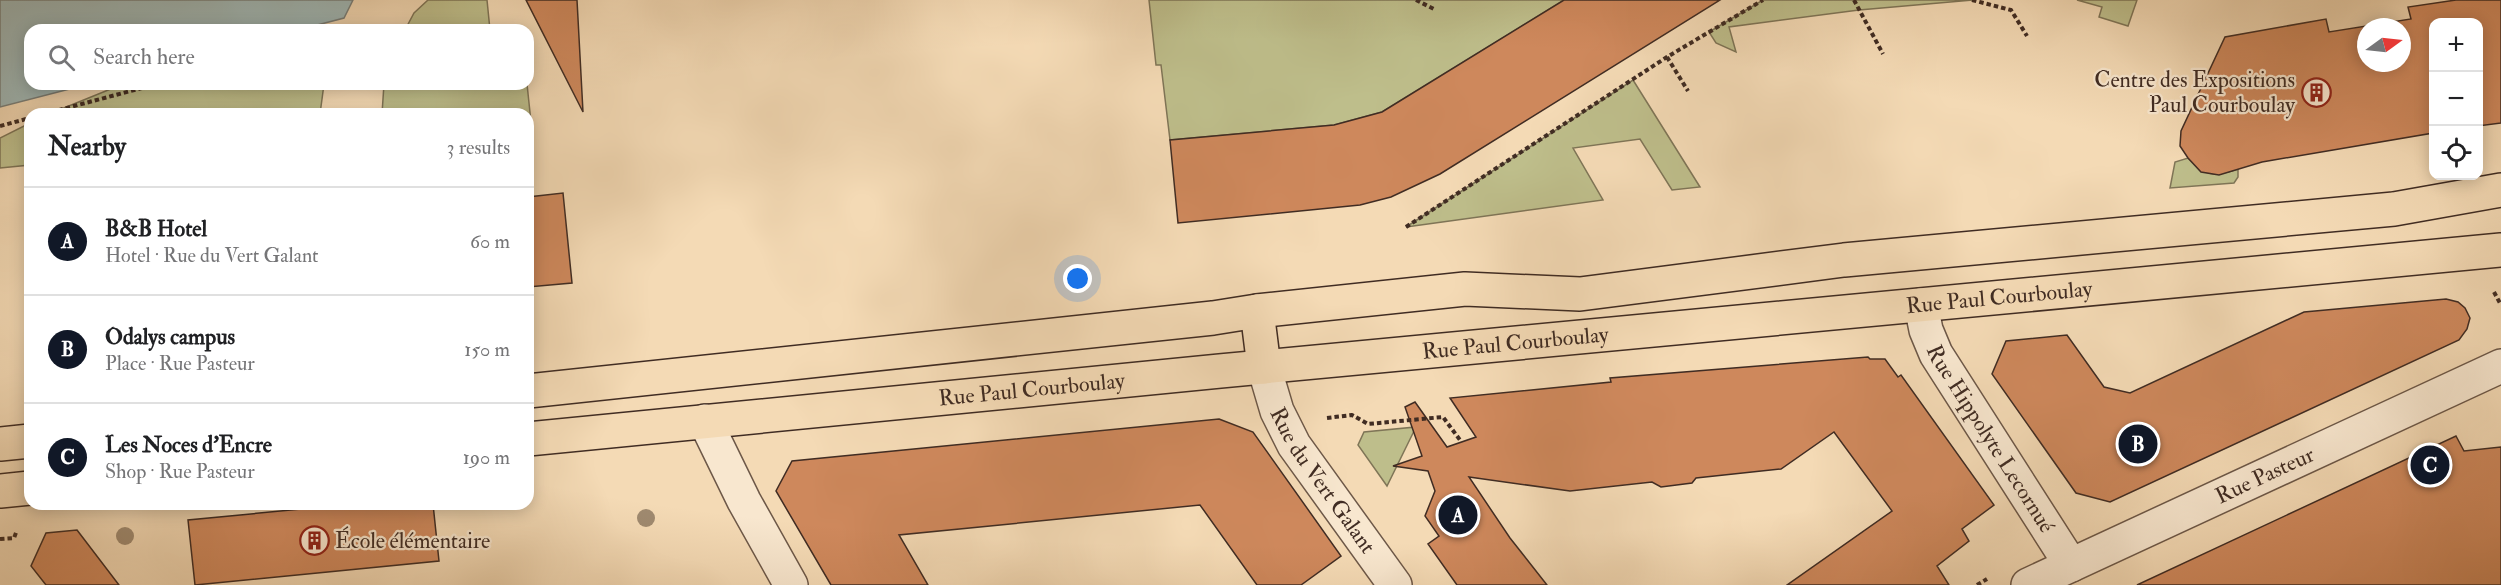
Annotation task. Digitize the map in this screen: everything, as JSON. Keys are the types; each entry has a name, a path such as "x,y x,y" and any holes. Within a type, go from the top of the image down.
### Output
{"main road":[{"name":"Rue Paul Courboulay","path":"534,390 1465,289 1580,294 1844,260 2394,209 2501,190"},
{"name":"Rue Paul Courboulay","path":"534,438 2501,250"},
{"path":"1257,311 1264,367"},
{"path":"0,444 24,442"},
{"path":"0,491 24,489"}],"street":[{"name":"Rue Hippolyte Lecornué","path":"1921,305 1926,330 1936,354 2071,565"},
{"name":"Rue Pasteur","path":"2028,585 2501,366"},
{"name":"Rue du Vert Galant","path":"1264,367 1277,411 1293,445 1395,585"},
{"path":"705,421 744,501 791,585"}],"path":[{"path":"1416,0 1434,9"},
{"path":"1406,227 1667,57 1763,0"},
{"path":"1854,0 1882,54"},
{"path":"1972,0 2011,10 2027,36"},
{"path":"1667,57 1688,91"},
{"path":"67,108 134,90"},
{"path":"0,126 24,120"},
{"path":"1443,417 1460,440"}],"green space":[{"path":"428,0 487,0 489,24 408,24 414,13"},
{"path":"1149,0 1564,0 1382,112 1334,125 1170,140 1161,65 1156,65"},
{"path":"1763,0 1973,0 1859,10 1729,27 1736,52 1716,43 1709,32"},
{"path":"2077,0 2137,0 2128,26 2099,17 2102,7"},
{"path":"1633,80 1700,187 1672,190 1640,139 1573,148 1603,200 1406,227"},
{"path":"108,90 323,90 321,108 64,108"},
{"path":"384,90 528,90 530,108 382,108"},
{"path":"24,126 24,166 0,168 0,138"},
{"path":"2188,158 2200,169 2211,174 2238,169 2238,177 2234,183 2170,188 2175,162"},
{"path":"1416,427 1387,486 1358,445 1364,432"}],"water":[{"path":"0,0 353,0 344,18 321,24 24,24 24,90 66,90 0,107"}],"building":[{"path":"526,0 577,0 583,112"},
{"path":"1564,0 1720,0 1440,174 1391,197 1360,205 1178,223 1170,140 1334,125 1382,112"},
{"name":"Centre des Expositions Paul Courboulay","path":"2456,0 2501,0 2501,123 2483,125 2483,18 2429,18 2429,134 2262,162 2219,175 2201,172 2180,146 2181,131 2225,37 2326,19 2329,32 2357,28 2357,72 2411,72 2411,18 2408,7"},
{"path":"563,193 572,283 534,286 534,196"},
{"path":"2446,299 2458,302 2465,308 2470,318 2467,329 2459,340 2110,502 2076,493 1992,374 2006,341 2067,335 2104,387 2130,393 2304,312"},
{"path":"1868,357 1885,359 1898,377 1901,375 1994,505 1962,529 1969,541 1937,566 1949,585 1787,585 1892,511 1834,432 1781,469 1696,478 1692,483 1661,487 1652,482 1570,491 1469,477 1510,538 1547,585 1457,585 1428,544 1439,536 1425,516 1435,491 1428,471 1393,466 1422,456 1405,407 1415,402 1447,447 1476,437 1450,398 1611,382 1610,378"},
{"path":"1219,419 1253,432 1341,556 1301,585 1257,585 1200,505 899,535 928,585 831,585 776,491 792,461"},
{"path":"2456,436 2464,451 2501,447 2501,585 2137,585"},
{"name":"École élémentaire","path":"291,510 434,510 439,561 195,585 188,520"},
{"path":"77,530 119,585 46,585 31,566 46,533"}],"place":[{"name":"Centre des Expositions Paul Courboulay","path":"2316,93"},
{"name":"Odalys campus","path":"2138,444"},
{"name":"Les Noces d'Encre","path":"2430,465"},
{"name":"B&B Hotel","path":"1458,515"},
{"name":"École élémentaire","path":"314,541"}]}
